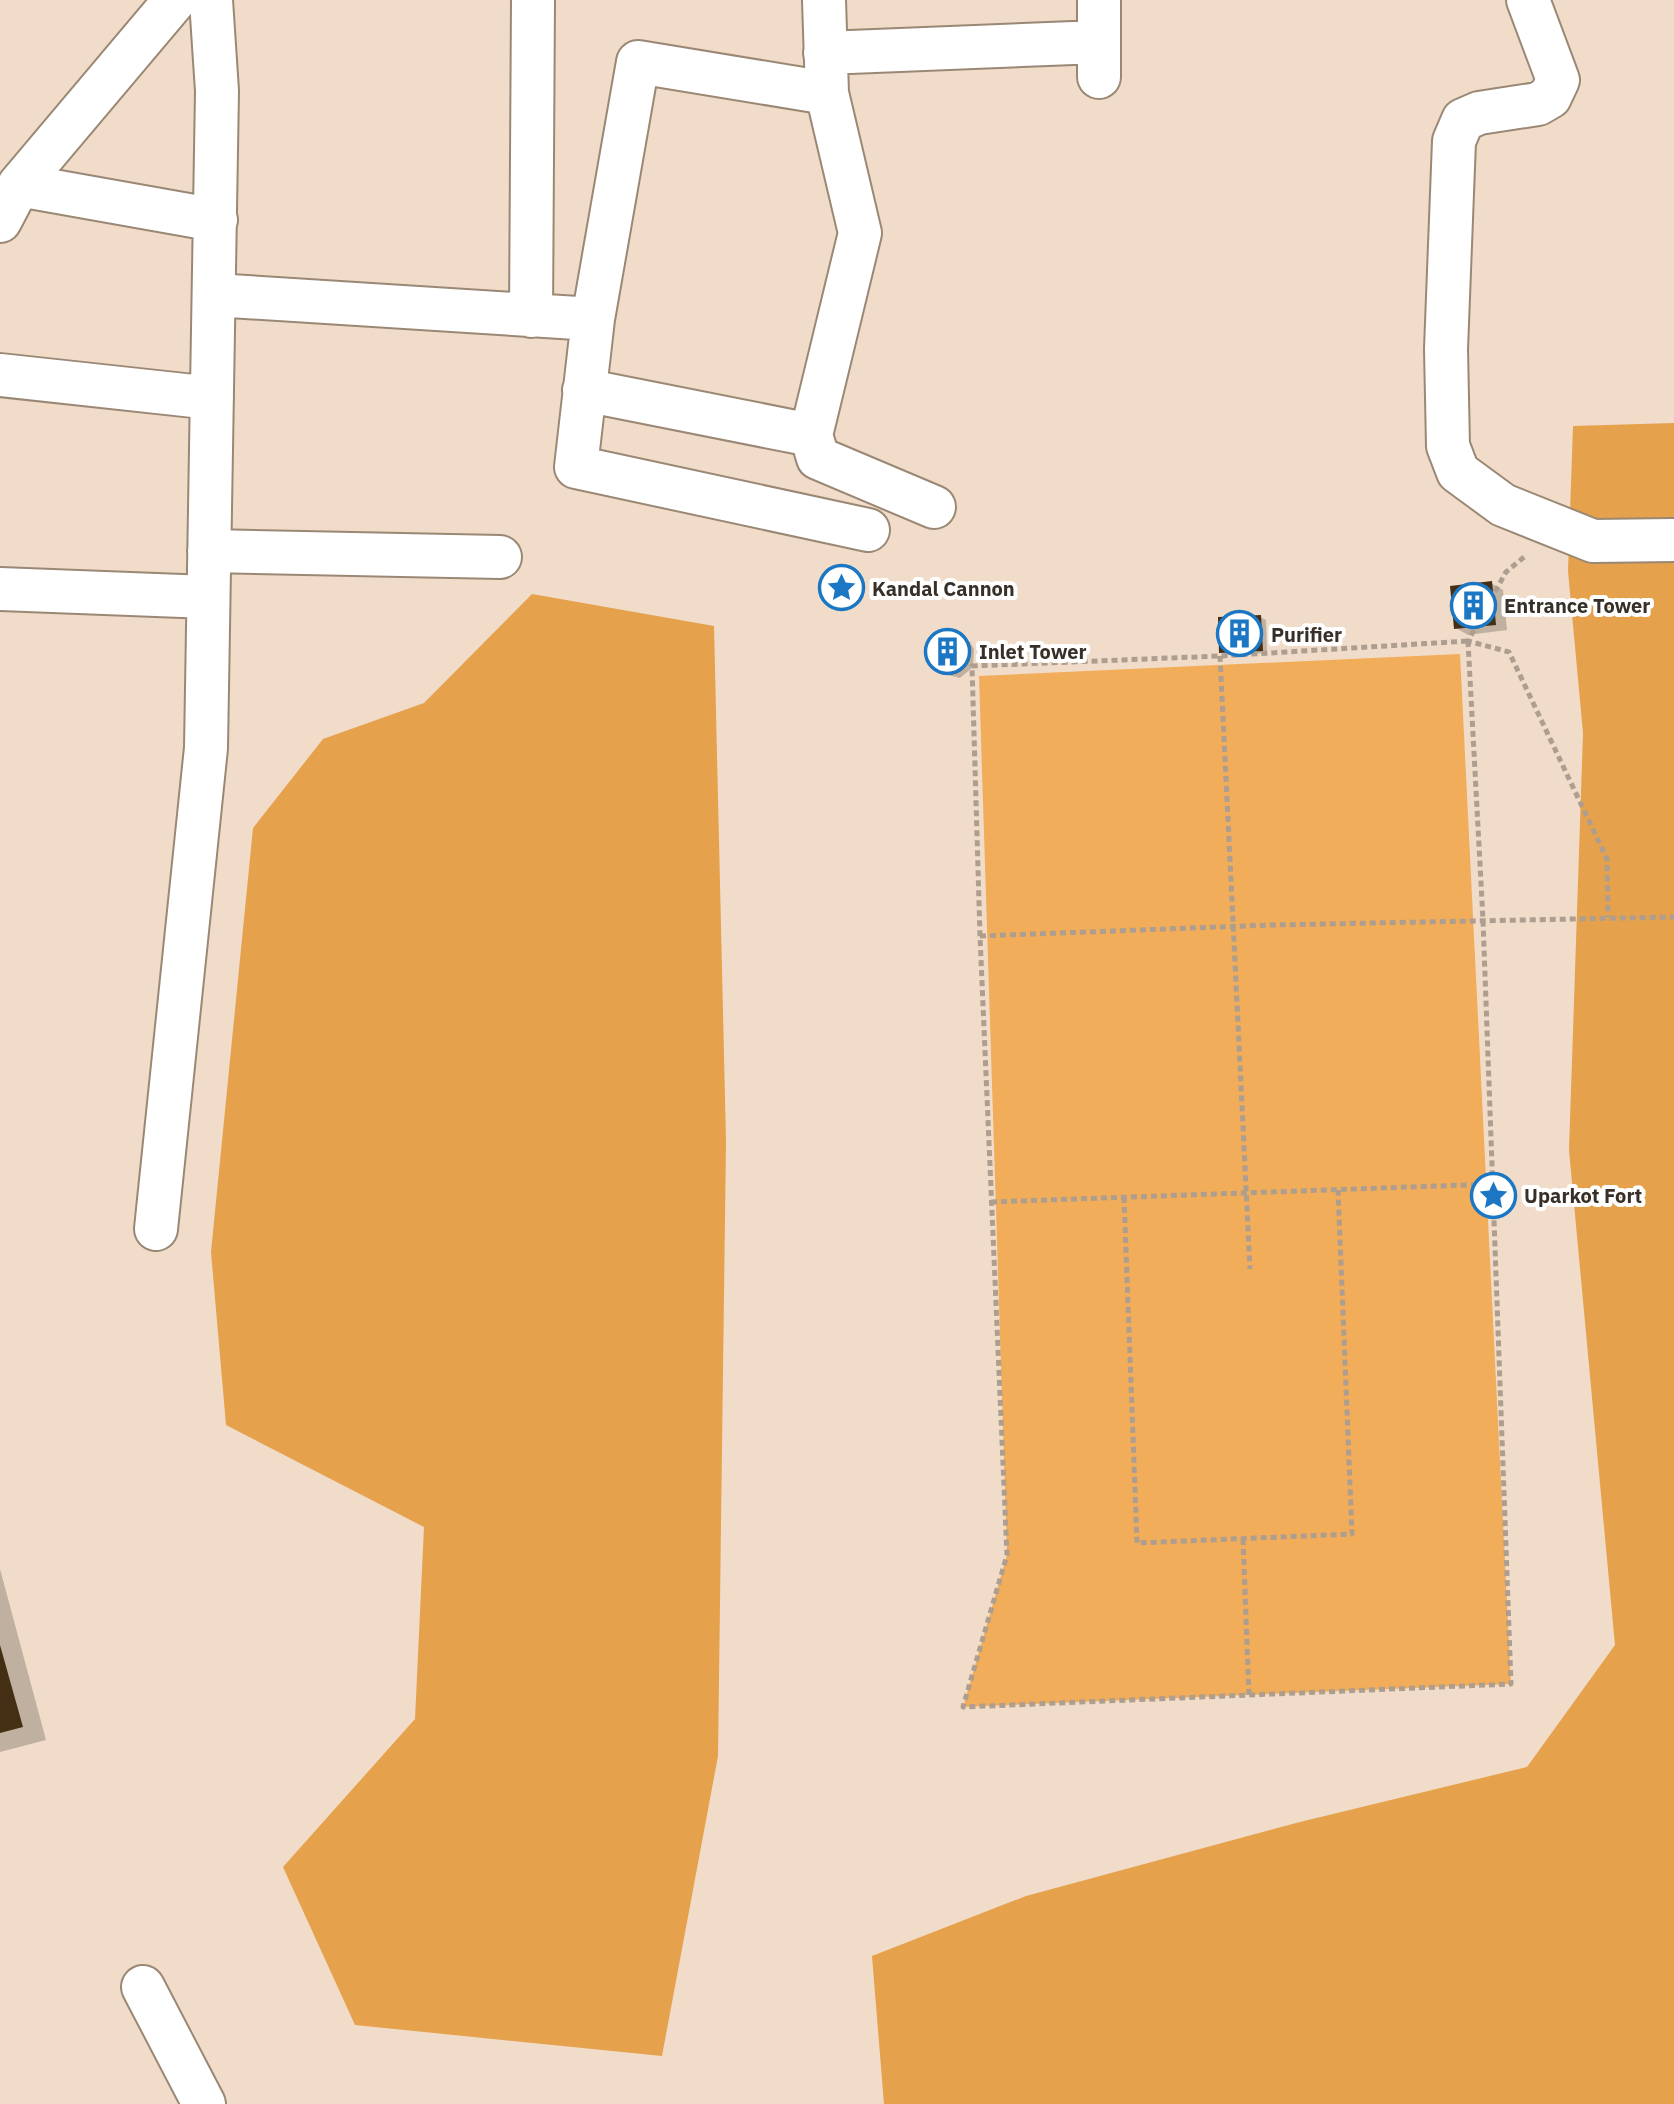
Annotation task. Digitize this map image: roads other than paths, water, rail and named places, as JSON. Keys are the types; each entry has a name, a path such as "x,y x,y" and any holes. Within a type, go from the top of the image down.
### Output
{"street":[{"path":"10,203 175,0"},
{"path":"156,1229 206,748 217,91 211,0"},
{"path":"531,316 533,0"},
{"path":"824,0 826,73 860,233 811,435 818,458 934,507"},
{"path":"868,530 576,467 593,319 638,62 826,73 1099,60 1099,0"},
{"path":"1528,0 1558,80 1550,97 1538,104 1479,113 1463,120 1454,141 1446,349 1448,446 1458,472 1503,505 1593,541 1674,540"},
{"path":"10,203 216,220"},
{"path":"214,295 593,319"},
{"path":"0,375 212,398"},
{"path":"584,390 811,435"},
{"path":"209,551 500,557"},
{"path":"0,589 208,597"},
{"path":"143,1987 204,2104"}],"place":[{"name":"Kandal Cannon","path":"841,588"},
{"name":"Entrance Tower","path":"1473,605"},
{"name":"Purifier","path":"1240,634"},
{"name":"Inlet Tower","path":"948,651"},
{"name":"Uparkot Fort","path":"1493,1195"}]}
